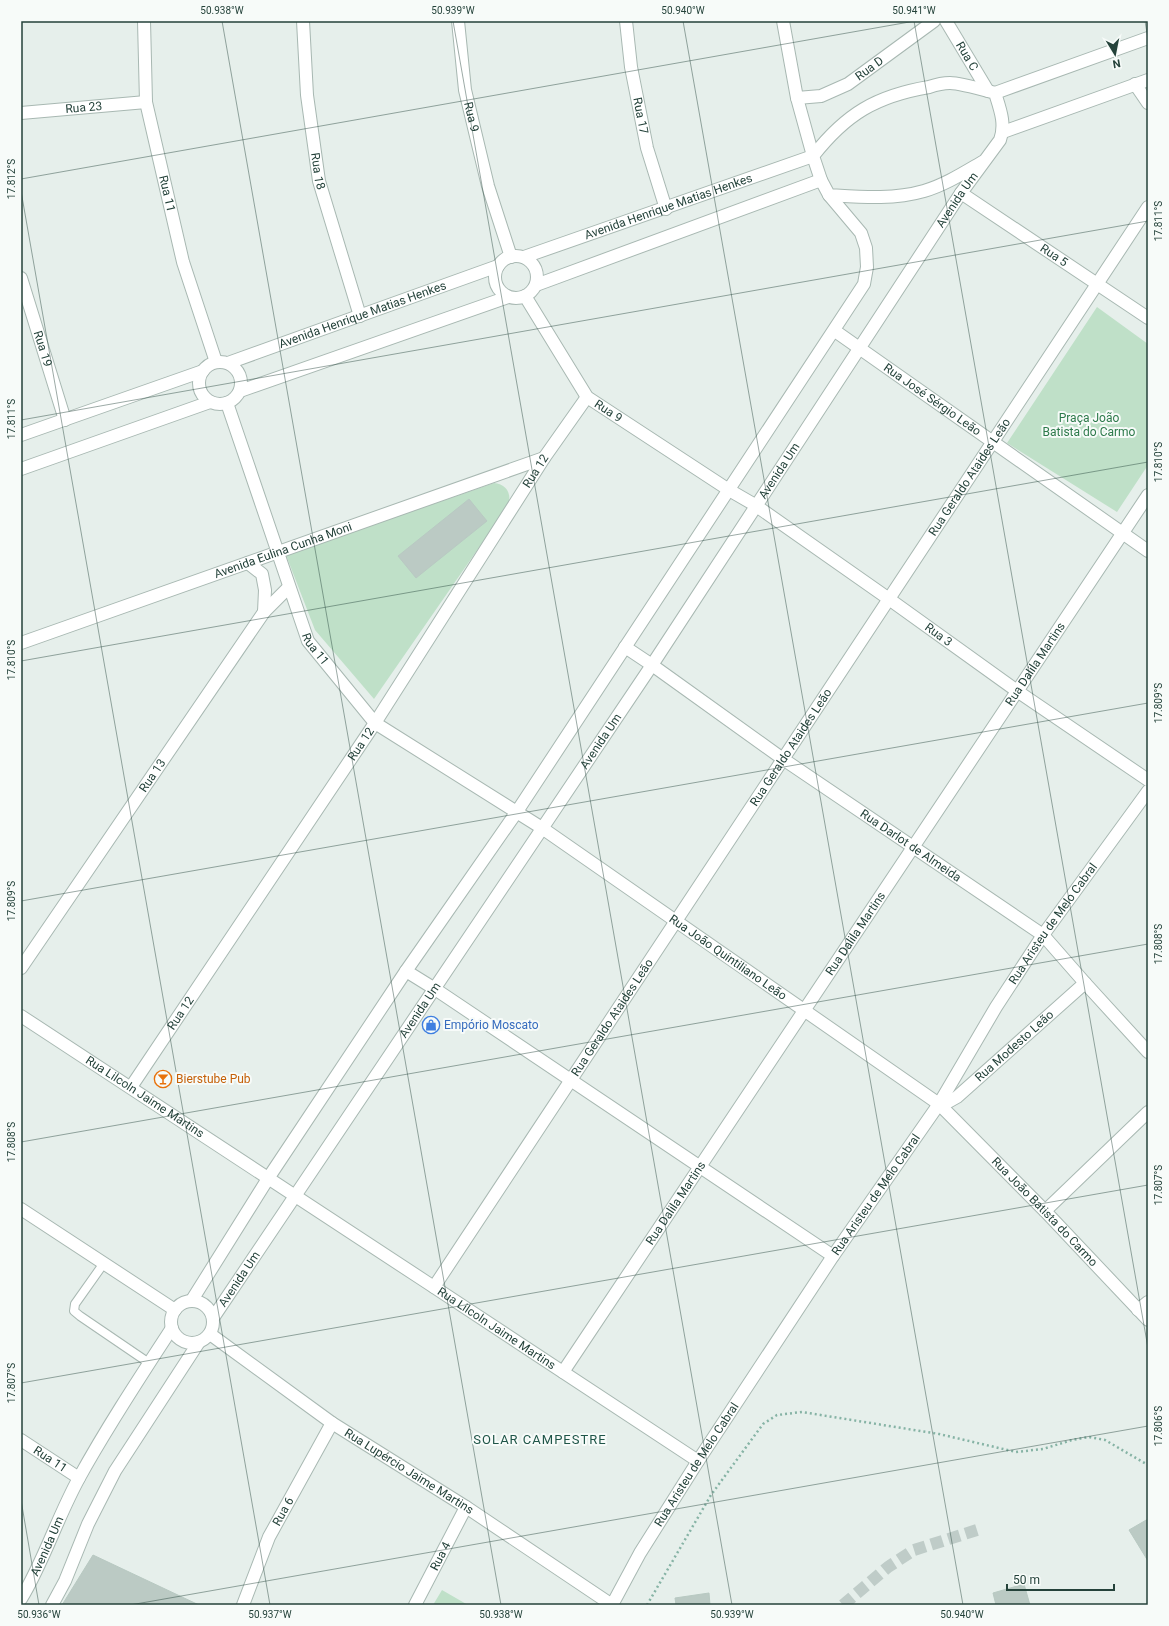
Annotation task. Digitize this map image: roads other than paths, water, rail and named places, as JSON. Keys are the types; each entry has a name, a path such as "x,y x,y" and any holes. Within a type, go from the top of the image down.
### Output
{"street":[{"name":"Rua 11","path":"144,21 146,102 183,262 216,362"},
{"name":"Rua 18","path":"303,21 307,95 319,181 360,316"},
{"name":"Rua 9","path":"458,21 465,90 488,186 511,257"},
{"name":"Rua 17","path":"626,21 631,67 647,148 666,208"},
{"path":"192,1300 269,1177 406,971 516,812 835,331 864,284 867,267 866,248 861,233 829,195 821,180 797,98 783,21"},
{"name":"Rua D","path":"797,98 821,96 848,84 934,21"},
{"name":"Rua C","path":"946,21 991,92 1003,121 1003,132"},
{"path":"813,156 828,137 854,114 896,93 950,83 991,92 1148,38"},
{"path":"1003,132 1148,80"},
{"path":"1135,84 1148,103"},
{"name":"Rua 23","path":"21,113 146,102"},
{"name":"Avenida Um","path":"213,1318 652,664 961,193 1000,140 1003,132"},
{"name":"Avenida Henrique Matias Henkes","path":"524,257 813,156"},
{"path":"829,195 880,198 924,191 954,178 984,161"},
{"path":"536,285 821,180"},
{"name":"Rua 5","path":"961,193 1098,283 1148,318"},
{"name":"Rua Geraldo Ataides Leão","path":"434,1287 1148,207"},
{"path":"511,257 524,257 531,261 536,268 538,276 536,285 531,293 514,299 508,297 499,290 495,276 501,262 511,257"},
{"name":"Avenida Henrique Matias Henkes","path":"228,363 498,266"},
{"name":"Rua 19","path":"21,278 65,420"},
{"name":"Rua 9","path":"525,296 586,398 729,490"},
{"path":"240,391 508,297"},
{"name":"Rua José Sérgio Leão","path":"835,331 992,443 1148,551"},
{"path":"21,435 203,371 212,363 220,361 235,367 240,374 242,382 240,391 235,398 227,403 219,404 210,402 203,396 200,389 199,382 203,371"},
{"name":"Rua 12","path":"131,1087 376,723 544,458 586,398"},
{"path":"21,469 210,402"},
{"name":"Rua 11","path":"227,403 308,641 376,723 516,812"},
{"name":"Avenida Eulina Cunha Moni","path":"21,643 544,458"},
{"name":"Rua 3","path":"729,490 756,505 1017,691 1148,780"},
{"name":"Rua Dalila Martins","path":"563,1372 1148,494"},
{"path":"248,563 262,574 265,590 264,612"},
{"name":"Rua 13","path":"21,968 264,612 289,587"},
{"name":"Rua Darlot de Almeida","path":"625,647 652,664 783,759 1043,935 1148,1052"},
{"name":"Rua Aristeu de Melo Cabral","path":"612,1605 640,1552 698,1461 833,1256 940,1105 996,1007 1043,935 1148,791"},
{"name":"Rua João Quintiliano Leão","path":"516,812 542,828 940,1105"},
{"path":"406,971 435,988 833,1256"},
{"name":"Rua Modesto Leão","path":"940,1105 956,1097 1085,983"},
{"name":"Rua Lilcoln Jaime Martins","path":"21,1016 269,1177 698,1461"},
{"name":"Rua João Batista do Carmo","path":"940,1105 1045,1211 1148,1320"},
{"path":"1045,1211 1148,1112"},
{"path":"21,1209 175,1310"},
{"path":"192,1300 207,1306 212,1313 213,1318 212,1330 207,1338 199,1342 191,1343 182,1341 175,1335 171,1321 175,1310 184,1302 192,1300"},
{"path":"1138,1310 1148,1302"},
{"name":"Avenida Um","path":"21,1599 30,1584 57,1522 79,1478 172,1328"},
{"name":"Rua Lupércio Jaime Martins","path":"210,1334 332,1423 466,1507 612,1605"},
{"path":"52,1605 65,1581 88,1524 115,1471 199,1342"},
{"name":"Rua 6","path":"243,1605 269,1537 332,1423"},
{"name":"Rua 11","path":"21,1440 79,1478"},
{"name":"Rua 4","path":"414,1605 466,1507"}],"lane":[{"path":"104,1263 75,1304 74,1311 149,1363"}],"tunnel":[{"path":"843,1605 888,1567 914,1550 977,1530"}],"place":[{"name":"Empório Moscato","path":"431,1025"},
{"name":"Bierstube Pub","path":"163,1079"}],"district":[{"name":"SOLAR CAMPESTRE","path":"540,1439"}],"park label":[{"name":"Praça João Batista do Carmo","path":"1089,425"}]}
